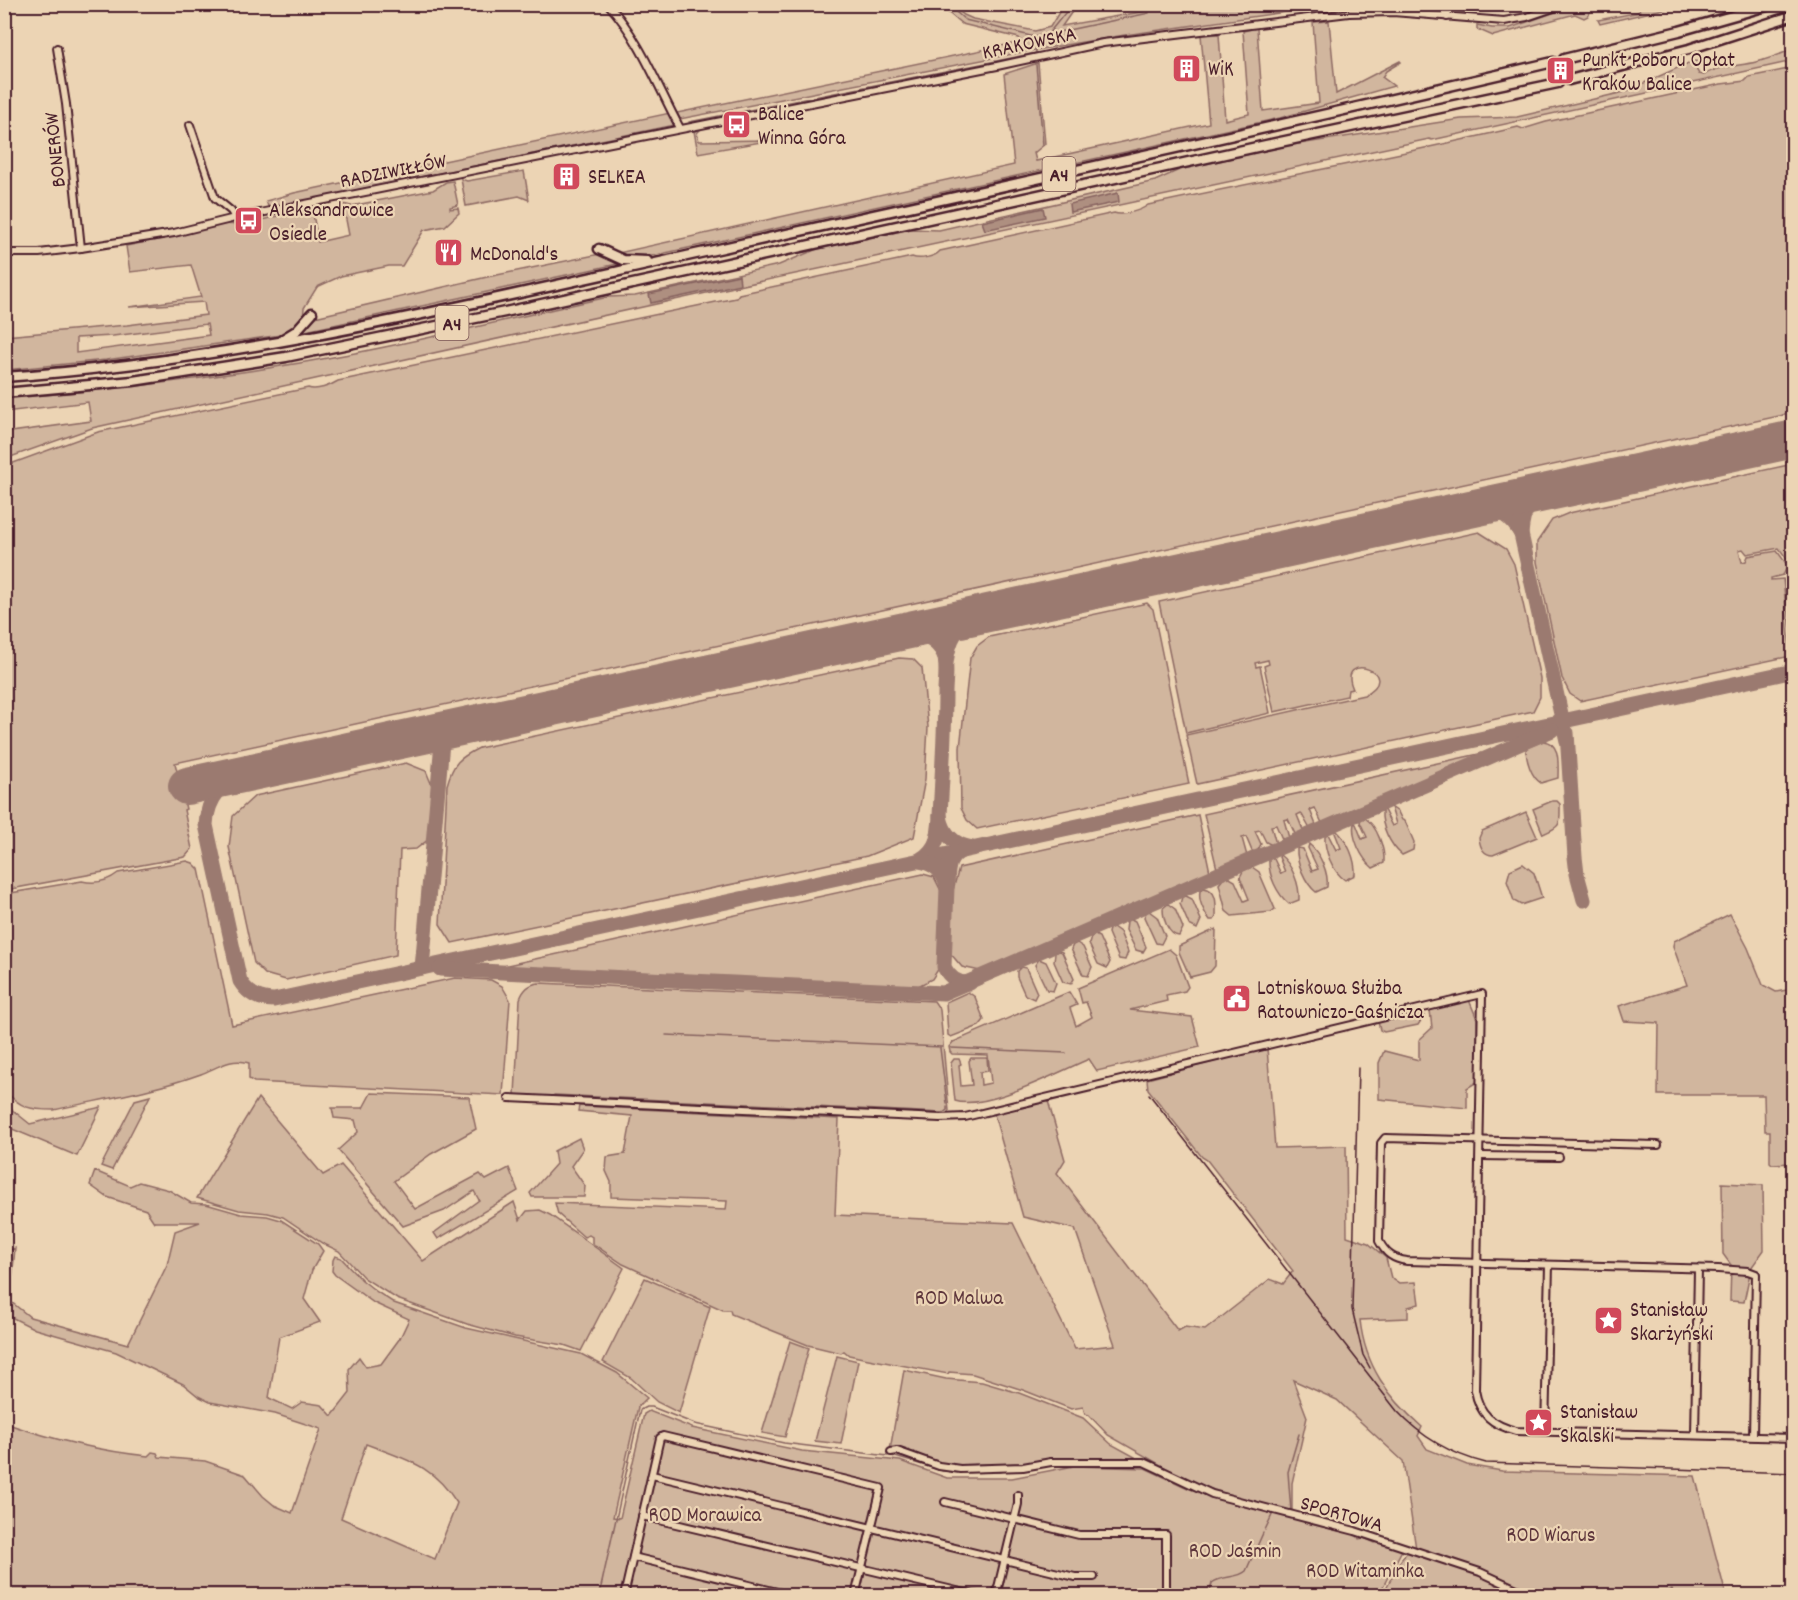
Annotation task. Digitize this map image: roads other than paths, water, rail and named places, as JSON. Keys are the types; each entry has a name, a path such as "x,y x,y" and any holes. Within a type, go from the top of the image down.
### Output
{"highway":[{"path":"1564,59 1679,32 1774,4"},
{"path":"1569,80 1689,49 1794,15"},
{"name":"A4","path":"4,377 130,365 274,343 1307,120 1553,62"},
{"name":"A4","path":"4,393 162,377 297,355 494,315 1558,83"},
{"path":"599,249 627,261 671,259"},
{"path":"274,343 296,332 312,313"}],"street":[{"path":"608,4 625,25 642,53 680,128"},
{"path":"1447,17 1449,4"},
{"name":"KRAKOWSKA","path":"680,128 1095,45 1382,8 1447,17 1504,21 1565,4"},
{"name":"BONERÓW","path":"57,48 66,104 81,248"},
{"path":"190,125 215,198 231,211 235,218"},
{"name":"RADZIWIŁŁÓW","path":"4,253 39,253 174,233 235,218 680,128"},
{"path":"509,1098 940,1118 965,1117 1482,994 1475,1390 1477,1403 1486,1417 1496,1424 1516,1431 1794,1438"},
{"path":"1658,1145 1385,1138 1381,1143 1379,1242 1388,1254 1396,1259 1748,1271 1756,1274 1753,1436"},
{"path":"1480,1156 1559,1157"},
{"path":"1545,1431 1549,1265"},
{"path":"1695,1435 1698,1269"},
{"path":"624,1596 660,1438 663,1436 882,1488 855,1596"},
{"name":"SPORTOWA","path":"891,1452 897,1451 939,1466 960,1469 1023,1467 1051,1462 1144,1462 1212,1494 1355,1531 1480,1572 1532,1596"},
{"path":"651,1475 1075,1577 1094,1577"},
{"path":"996,1596 1018,1495"},
{"path":"945,1502 1079,1534 1166,1535 1166,1596"},
{"path":"642,1516 978,1596"},
{"path":"633,1557 794,1596"}],"waterway":[{"path":"947,4 965,20 1035,37 1149,13"},
{"path":"1163,10 1174,4"},
{"path":"1048,34 1070,7"},
{"path":"689,122 1036,53 1035,37"},
{"path":"1036,65 1043,145"},
{"path":"666,1035 942,1047"},
{"path":"940,1048 947,1104"},
{"path":"951,1048 1066,1053"},
{"path":"554,1095 943,1113 947,1107"},
{"path":"599,1596 640,1410 646,1407 652,1407 695,1424 784,1443 888,1456"},
{"path":"1291,1512 1288,1472 1299,1434"},
{"path":"892,1456 943,1471 1000,1472"},
{"path":"1265,1530 1273,1513"},
{"path":"1209,1596 1212,1583 1246,1571 1263,1533"}],"railway":[{"path":"1358,1068 1352,1309 1363,1355 1370,1368"},
{"path":"1149,1094 1397,1411 1437,1444 1460,1455 1486,1463 1794,1473"}],"place":[{"name":"WiK","path":"1187,68"},
{"name":"Punkt Poboru Opłat Kraków Balice","path":"1561,71"},
{"name":"Balice Winna Góra","path":"737,125"},
{"name":"SELKEA","path":"567,176"},
{"name":"Aleksandrowice Osiedle","path":"248,221"},
{"name":"McDonald's","path":"449,253"},
{"name":"Lotniskowa Służba Ratowniczo-Gaśnicza","path":"1236,999"},
{"name":"Stanisław Skarżyński","path":"1609,1321"},
{"name":"Stanisław Skalski","path":"1539,1423"}],"park label":[{"name":"ROD Malwa","path":"959,1297"},
{"name":"ROD Morawica","path":"705,1514"},
{"name":"ROD Wiarus","path":"1551,1534"},
{"name":"ROD Jaśmin","path":"1235,1550"},
{"name":"ROD Witaminka","path":"1365,1570"}]}
